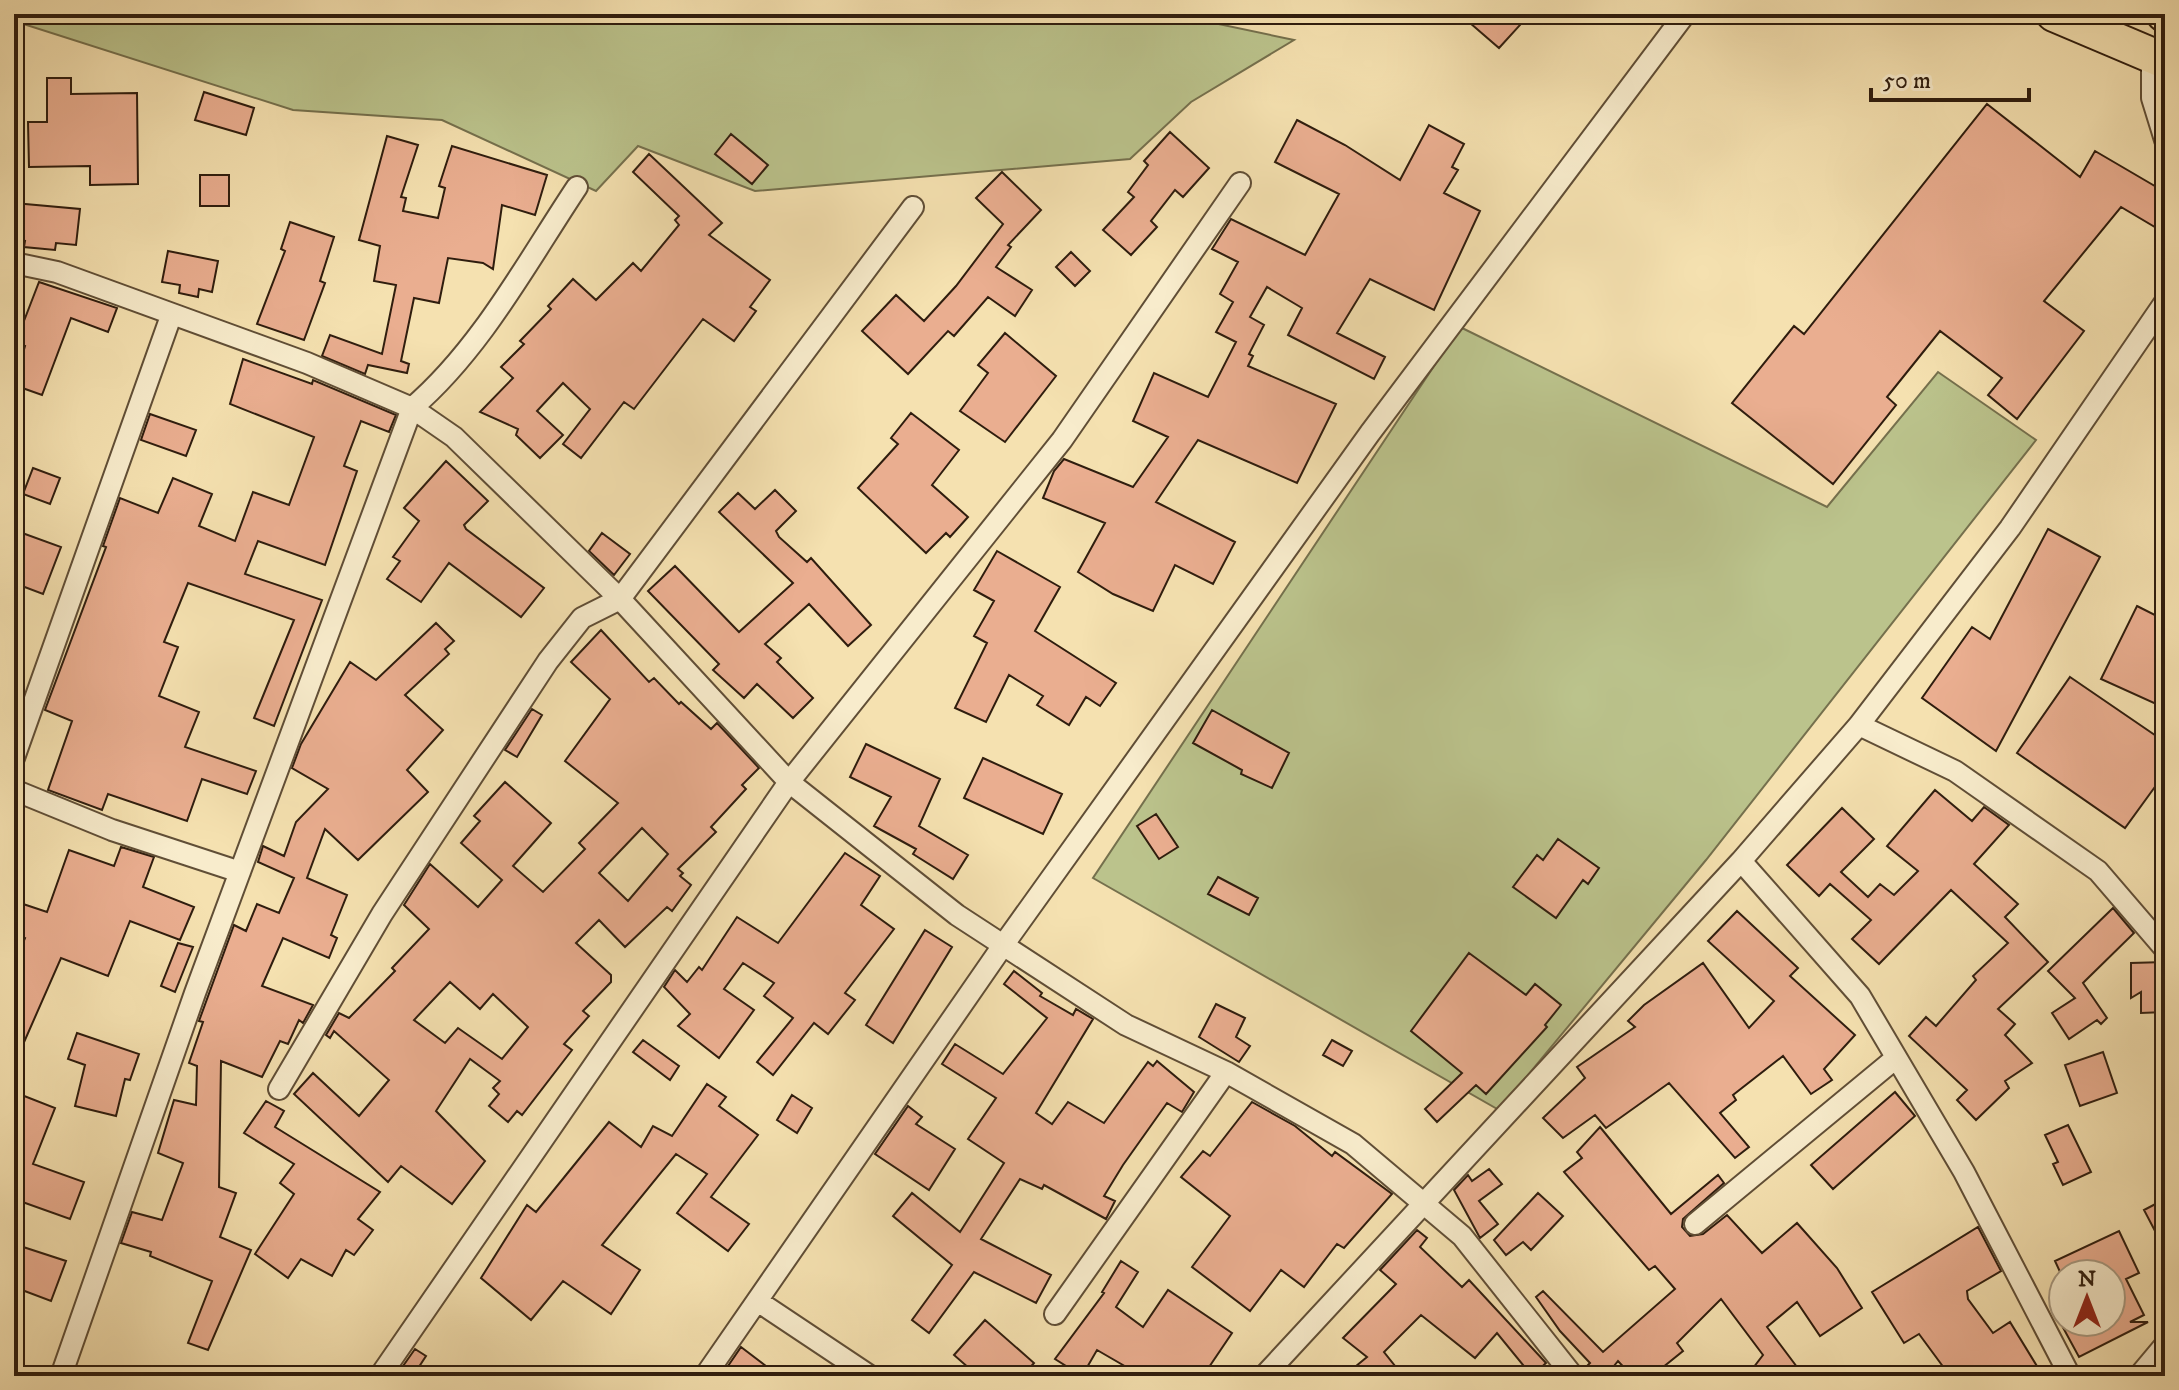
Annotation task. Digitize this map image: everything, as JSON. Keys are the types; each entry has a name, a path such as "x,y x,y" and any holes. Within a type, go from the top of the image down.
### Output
{"highway":[{"path":"2054,14 2159,58"}],"street":[{"path":"705,1376 1004,944 1379,420 1685,14"},
{"path":"2159,58 2152,98 2165,140"},
{"path":"380,1376 789,782 1062,440 1240,183"},
{"path":"61,1376 240,872 412,408 443,381 460,359 577,187"},
{"path":"279,1089 382,914 548,661 582,618 620,599 913,207"},
{"path":"14,263 57,272 307,363 412,408 454,437 620,599 789,782 957,915 1126,1025 1226,1072 1353,1144 1462,1236 1573,1376"},
{"path":"1264,1376 1741,861 1859,725 2010,528 2165,302"},
{"path":"14,758 171,316"},
{"path":"1859,725 1955,771 2098,871 2165,949"},
{"path":"14,790 112,830 240,872"},
{"path":"1741,861 1860,996 1964,1172 2070,1376"},
{"path":"1695,1224 1896,1058"},
{"path":"1055,1314 1226,1072"},
{"path":"759,1302 870,1376"},
{"path":"2139,1376 2165,1345"}],"green space":[{"path":"14,14 1171,14 1294,40 1191,102 1130,159 755,191 638,146 596,191 442,120 293,110 14,21"},
{"path":"1460,327 1827,507 1938,372 2036,440 1706,860 1499,1110 1093,878"}],"building":[{"path":"1479,14 1530,14 1499,48 1470,23"},
{"path":"47,78 71,78 71,94 137,93 138,184 90,185 90,166 29,167 28,122 47,122"},
{"path":"204,92 254,108 246,135 195,120"},
{"path":"1987,104 2080,177 2095,151 2165,192 2165,233 2121,207 2044,301 2084,331 2017,419 1988,395 2002,378 1940,331 1887,397 1896,405 1833,484 1732,403 1794,326 1804,334"},
{"path":"1297,120 1345,145 1400,180 1429,125 1464,144 1452,167 1458,170 1444,193 1480,211 1434,310 1370,279 1337,333 1385,357 1374,379 1288,335 1302,308 1267,287 1250,317 1264,325 1249,354 1253,356 1248,366 1336,404 1297,483 1198,440 1156,502 1235,542 1213,584 1175,565 1153,611 1113,594 1078,572 1105,523 1043,498 1054,471 1064,459 1133,487 1168,437 1133,421 1154,373 1208,397 1236,342 1216,332 1233,302 1220,294 1238,262 1212,249 1231,219 1305,255 1339,194 1275,162"},
{"path":"1170,132 1209,168 1183,197 1175,190 1151,221 1157,227 1131,255 1103,230 1134,197 1128,192 1148,165 1144,161"},
{"path":"731,134 768,165 752,184 715,154"},
{"path":"387,136 418,145 401,197 406,198 403,211 438,218 445,188 439,186 452,146 547,175 535,215 502,205 493,269 483,263 448,258 439,303 414,298 401,361 409,364 407,373 368,365 365,374 322,356 330,335 382,354 396,285 374,281 380,246 359,240"},
{"path":"649,154 722,223 709,235 770,280 750,307 756,311 734,341 703,319 634,409 624,402 581,458 563,444 590,409 563,383 537,411 563,435 540,458 516,435 518,429 480,412 513,378 501,367 524,344 520,341 551,309 548,306 573,279 596,300 633,263 641,271 679,225 675,220 679,216 633,172"},
{"path":"1002,172 1041,210 1008,245 1011,247 996,267 1032,290 1015,316 988,297 954,336 948,331 908,374 862,331 896,295 924,321 956,286 1003,224 976,198"},
{"path":"200,175 229,175 229,206 200,206"},
{"path":"14,203 80,209 76,245 56,243 55,250 24,247 25,241 14,240"},
{"path":"290,222 334,237 320,281 325,283 304,340 257,324 285,251 281,249"},
{"path":"168,251 218,261 212,292 199,289 198,297 179,293 180,285 162,282"},
{"path":"1071,252 1090,271 1075,286 1056,267"},
{"path":"39,282 117,308 108,332 71,318 42,395 14,385 25,346 14,343 14,323 22,326"},
{"path":"1005,333 1056,376 1005,442 960,411 988,373 978,365"},
{"path":"243,359 312,384 313,380 396,415 389,432 361,421 344,466 357,471 325,565 258,541 245,574 322,600 274,726 254,718 294,620 188,583 164,642 178,647 159,696 199,712 185,747 256,771 247,794 202,779 187,821 108,794 102,810 48,790 72,721 45,710 106,547 103,546 120,498 158,513 173,478 212,494 199,526 235,541 253,492 289,505 314,437 230,404"},
{"path":"911,413 959,450 932,485 968,517 950,537 946,533 926,553 858,488 898,444 891,438"},
{"path":"150,414 196,430 186,456 141,440"},
{"path":"446,461 488,501 464,525 466,529 544,588 521,617 449,563 421,602 387,579 400,561 393,557 419,521 404,508"},
{"path":"33,468 60,478 50,504 23,494"},
{"path":"775,490 796,511 776,531 779,537 807,562 811,558 871,625 848,646 809,604 765,644 781,658 777,662 813,698 793,718 757,684 744,698 713,670 719,664 648,591 675,566 739,632 793,583 719,512 738,493 755,509"},
{"path":"2048,529 2100,557 1996,751 1922,698 1972,627 1990,639"},
{"path":"14,530 61,547 43,594 14,583"},
{"path":"602,533 630,554 614,575 589,551"},
{"path":"997,551 1060,587 1035,631 1116,683 1100,706 1086,697 1069,725 1037,705 1043,696 1009,675 986,722 955,708 987,643 974,636 994,601 974,590"},
{"path":"2137,606 2165,620 2165,708 2101,679"},
{"path":"436,623 454,641 445,649 449,654 405,695 443,730 407,770 428,792 358,860 325,829 307,878 347,895 331,935 337,938 329,958 283,938 262,986 313,1005 303,1023 299,1020 288,1044 280,1041 262,1077 221,1061 219,1187 236,1193 220,1237 251,1250 208,1350 188,1343 212,1281 150,1256 151,1252 121,1243 132,1212 162,1220 183,1163 158,1153 174,1100 196,1105 197,1066 189,1063 203,1022 199,1021 234,925 246,931 257,904 279,913 294,878 258,862 263,846 284,856 296,822 328,789 292,768 301,744 350,662 376,680"},
{"path":"601,630 649,682 654,678 679,704 681,702 711,729 717,723 759,768 742,785 746,789 711,827 716,832 678,869 683,873 680,876 691,885 672,911 667,907 625,947 599,920 576,943 611,975 611,982 583,1011 589,1016 564,1044 572,1050 522,1115 517,1111 508,1122 489,1106 499,1094 493,1088 500,1081 470,1059 436,1111 485,1161 452,1204 401,1166 388,1182 294,1094 313,1073 359,1116 389,1080 334,1031 330,1038 326,1035 339,1013 349,1018 395,971 392,968 429,929 404,905 430,864 478,907 502,880 461,843 480,821 474,816 505,782 551,823 513,866 543,892 585,849 579,843 618,803 565,761 610,699 571,662","holes":["642,828 668,854 628,901 599,873","450,982 480,1009 493,994 528,1027 502,1059 458,1028 445,1043 414,1020"]},
{"path":"2070,677 2165,742 2165,773 2125,828 2017,753"},
{"path":"532,709 542,715 517,757 505,750"},
{"path":"1212,710 1289,753 1272,788 1241,774 1242,770 1193,743"},
{"path":"866,744 940,779 919,826 968,855 953,879 913,854 916,849 874,826 891,797 850,777"},
{"path":"983,758 1062,794 1043,834 964,798"},
{"path":"1935,790 1972,821 1984,807 2009,825 1974,864 2018,904 2005,917 2048,962 1998,1009 2015,1024 2005,1035 2032,1063 2005,1081 2009,1088 1976,1120 1957,1100 1967,1090 1909,1036 1926,1017 1936,1026 1976,980 1973,976 2008,943 1951,890 1879,964 1852,939 1871,920 1830,884 1819,896 1787,865 1842,808 1874,839 1841,872 1868,897 1880,884 1894,895 1918,871 1887,846"},
{"path":"1156,814 1178,847 1159,859 1137,826"},
{"path":"1558,839 1599,868 1588,884 1583,880 1556,918 1513,887 1537,855 1543,860"},
{"path":"121,847 154,857 143,887 194,907 180,940 130,921 108,976 61,958 14,1065 14,965 25,938 14,934 14,901 47,912 69,850 114,866"},
{"path":"845,853 880,876 861,905 894,929 845,993 855,1000 828,1034 814,1023 773,1075 757,1062 793,1018 764,996 774,983 743,963 724,989 754,1010 719,1058 678,1026 690,1014 664,987 675,970 687,982 699,967 702,970 737,917 778,943"},
{"path":"1218,877 1258,898 1249,915 1208,894"},
{"path":"2113,908 2134,933 2083,983 2107,1018 2101,1024 2097,1020 2069,1039 2052,1013 2075,998 2048,971"},
{"path":"1737,911 1798,968 1790,976 1855,1035 1824,1069 1832,1080 1811,1094 1783,1056 1733,1095 1736,1100 1720,1113 1749,1147 1735,1158 1669,1083 1606,1128 1595,1115 1563,1138 1543,1118 1585,1078 1577,1067 1635,1027 1628,1021 1644,1005 1703,963 1749,1028 1774,1001 1708,941"},
{"path":"925,930 952,947 893,1043 866,1025"},
{"path":"178,943 193,947 175,992 161,986"},
{"path":"1469,953 1526,995 1535,984 1561,1005 1545,1025 1547,1027 1486,1094 1476,1085 1437,1122 1425,1109 1462,1073 1411,1031"},
{"path":"2165,962 2165,1012 2141,1013 2141,992 2131,998 2131,963"},
{"path":"1014,971 1042,993 1040,996 1073,1015 1076,1009 1093,1019 1036,1113 1052,1124 1068,1102 1104,1123 1148,1062 1153,1066 1157,1061 1194,1092 1182,1112 1167,1103 1123,1165 1104,1196 1115,1201 1106,1219 1044,1185 1042,1189 1020,1179 981,1239 1051,1275 1036,1303 974,1272 929,1333 912,1320 952,1265 893,1216 912,1193 960,1232 1004,1163 968,1139 996,1098 942,1064 955,1044 1003,1074 1047,1018 1004,984"},
{"path":"1216,1004 1245,1018 1236,1037 1250,1046 1239,1062 1199,1037"},
{"path":"77,1033 139,1054 130,1080 125,1079 116,1116 75,1106 85,1065 68,1059"},
{"path":"643,1040 679,1066 670,1080 633,1052"},
{"path":"1332,1040 1352,1051 1343,1066 1323,1055"},
{"path":"2103,1052 2117,1093 2080,1106 2065,1065"},
{"path":"707,1084 726,1097 719,1106 758,1135 711,1197 749,1224 728,1251 677,1213 707,1174 676,1154 602,1245 640,1270 611,1314 563,1281 531,1320 481,1278 527,1205 536,1212 609,1122 641,1147 653,1126 672,1136"},
{"path":"14,1092 55,1108 33,1164 84,1182 70,1219 14,1199"},
{"path":"1895,1092 1915,1116 1833,1189 1811,1165"},
{"path":"792,1095 812,1108 797,1133 777,1120"},
{"path":"266,1101 284,1111 275,1127 380,1192 358,1219 373,1230 354,1255 346,1250 332,1276 301,1259 288,1278 255,1254 294,1194 280,1183 294,1164 244,1133"},
{"path":"1252,1102 1295,1126 1332,1156 1335,1152 1392,1194 1344,1248 1337,1244 1304,1287 1281,1270 1250,1311 1192,1267 1230,1216 1181,1177 1203,1151 1210,1156"},
{"path":"908,1106 922,1117 916,1124 955,1149 929,1190 875,1154"},
{"path":"2068,1125 2091,1172 2063,1185 2053,1164 2058,1162 2045,1135"},
{"path":"1600,1127 1671,1214 1718,1175 1724,1183 1683,1219 1682,1227 1690,1236 1703,1234 1727,1215 1762,1253 1797,1223 1837,1268 1862,1308 1820,1336 1797,1302 1767,1327 1797,1367 1793,1370 1797,1376 1747,1376 1763,1355 1721,1299 1677,1343 1683,1351 1652,1376 1632,1376 1618,1361 1606,1376 1602,1372 1586,1376 1584,1369 1590,1363 1560,1331 1536,1297 1543,1291 1603,1352 1675,1289 1655,1266 1649,1270 1564,1172 1582,1158 1577,1152"},
{"path":"1489,1169 1502,1184 1479,1201 1498,1224 1480,1238 1454,1190 1468,1175 1472,1181"},
{"path":"1538,1193 1563,1216 1531,1250 1523,1242 1506,1255 1494,1240"},
{"path":"2165,1199 2165,1250 2144,1210"},
{"path":"1978,1227 2001,1271 1967,1291 1968,1299 1993,1333 2010,1322 2043,1376 1950,1376 1919,1334 1904,1343 1872,1292"},
{"path":"1417,1230 1427,1238 1420,1247 1462,1287 1469,1280 1546,1363 1532,1376 1497,1333 1475,1358 1421,1315 1384,1352 1403,1376 1344,1376 1367,1357 1343,1338 1396,1284 1380,1270"},
{"path":"2119,1231 2139,1273 2127,1279 2127,1258 2061,1258"},
{"path":"14,1244 66,1261 51,1301 14,1287"},
{"path":"1121,1261 1138,1272 1116,1307 1143,1327 1168,1290 1232,1333 1203,1376 1142,1376 1097,1350 1082,1376 1055,1359 1104,1293"},
{"path":"2127,1281 2144,1315 2130,1322 2148,1322 2127,1333"},
{"path":"985,1320 1034,1363 1023,1376 978,1376 954,1355"},
{"path":"2069,1338 2116,1338 2079,1357"},
{"path":"741,1347 779,1376 735,1376 726,1369"},
{"path":"415,1349 426,1356 413,1376 396,1376"}]}
